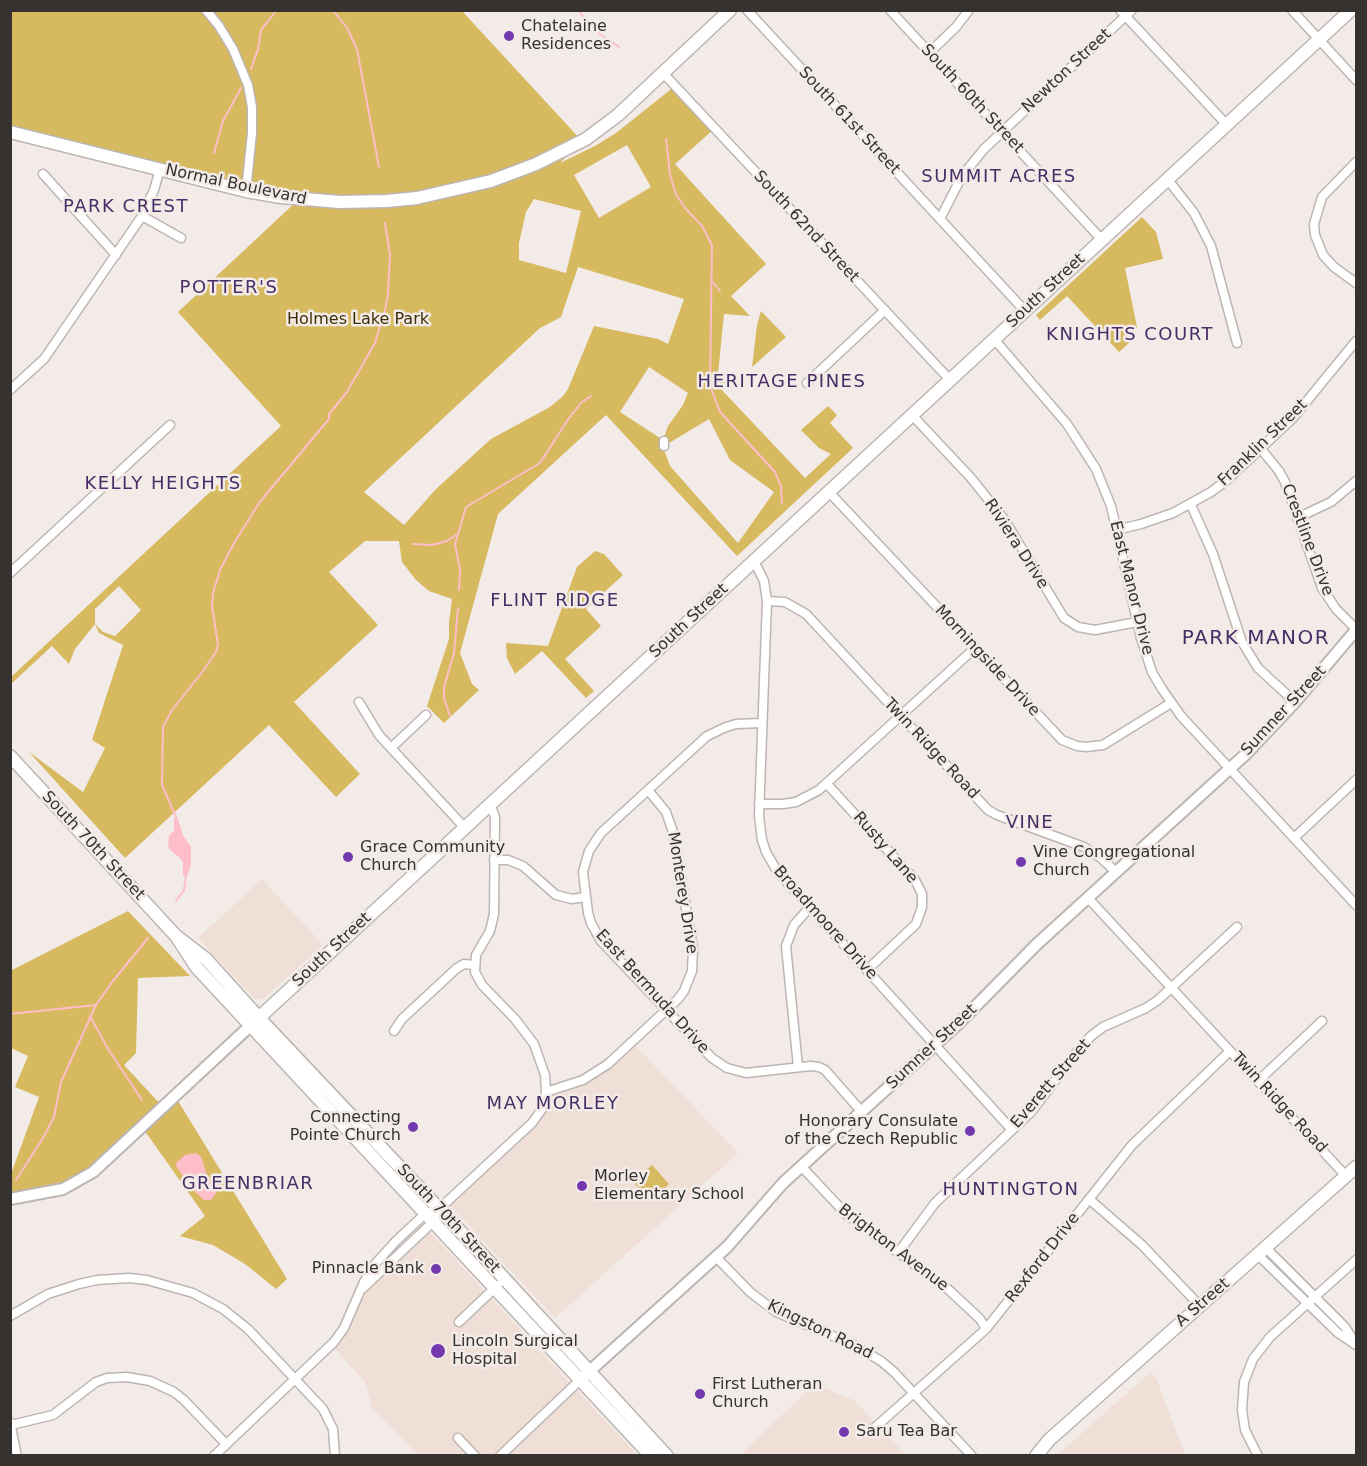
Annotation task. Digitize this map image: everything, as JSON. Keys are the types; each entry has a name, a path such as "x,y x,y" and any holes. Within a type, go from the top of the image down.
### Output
{"main road":[{"name":"Normal Boulevard","path":"10,132 246,190 303,200 365,202 417,198 481,184 536,164 586,139 610,122 730,10"},
{"name":"South Street","path":"255,1022 1351,10"},
{"name":"South 70th Street","path":"12,760 176,936 196,968 255,1022 433,1214 495,1288 667,1455"},
{"name":"A Street","path":"1027,1455 1049,1440 1356,1167"},
{"name":"South 70th Street","path":"433,1214 504,1279 651,1455"},
{"name":"A Street","path":"1036,1455 1049,1440"}],"street":[{"path":"206,10 219,26 233,50 248,85 252,107 252,133 246,190"},
{"name":"South 61st Street","path":"747,10 1025,311"},
{"name":"South 60th Street","path":"890,10 1102,240"},
{"path":"930,53 957,27 969,10"},
{"path":"1292,10 1356,80"},
{"path":"1126,13 1227,125"},
{"name":"Newton Street","path":"940,219 962,176 984,148 1126,13"},
{"name":"South 62nd Street","path":"663,73 950,380"},
{"path":"1356,162 1328,189 1320,201 1316,213 1315,235 1323,255 1334,267 1356,283"},
{"path":"10,390 44,359 116,255 142,216 154,190 160,169"},
{"path":"42,174 116,255"},
{"path":"1168,180 1194,213 1211,246 1237,343"},
{"path":"142,216 181,238"},
{"path":"807,383 885,310"},
{"name":"East Manor Drive","path":"994,339 1067,424 1088,454 1104,488 1146,655 1152,672 1171,703 1356,905"},
{"name":"Franklin Street","path":"1116,530 1157,519 1191,505 1227,480 1313,396 1356,341"},
{"name":"Riviera Drive","path":"912,415 979,487 1004,519 1064,618 1078,627 1095,630 1137,622"},
{"path":"10,573 170,425"},
{"name":"Crestline Drive","path":"1261,449 1279,471 1325,593 1336,609 1356,629"},
{"path":"1298,518 1331,502 1356,481"},
{"name":"Morningside Drive","path":"829,492 1055,734 1077,746 1097,747 1111,742 1171,703"},
{"path":"1191,505 1213,554 1242,642 1258,668 1295,702"},
{"name":"Broadmoore Drive","path":"754,561 764,581 767,601 759,804 759,827 766,852 777,871 1012,1130"},
{"name":"Twin Ridge Road","path":"767,601 785,602 806,614 988,810 1084,847 1116,872"},
{"name":"Sumner Street","path":"500,1455 735,1240 767,1200 801,1166 987,997 1037,944 1230,769 1295,702 1356,629"},
{"path":"759,804 796,802 827,784 975,648"},
{"path":"359,702 370,722 391,748 465,828"},
{"path":"391,748 426,715"},
{"name":"East Bermuda Drive","path":"762,723 736,724 714,732 700,741 593,843 585,861 584,872 585,897 591,923 601,941 707,1054 727,1068 755,1073 815,1066 825,1070 862,1112"},
{"path":"1294,838 1356,780"},
{"name":"Rusty Lane","path":"827,784 915,880 922,894 922,908 916,924 867,970"},
{"name":"Monterey Drive","path":"546,1092 577,1083 608,1064 678,999 689,981 693,949 673,832 666,812 648,790"},
{"path":"214,1455 338,1338 373,1268 382,1255 433,1214 532,1123 542,1109 546,1092 545,1075 534,1044 520,1025 482,985 474,965 477,952 487,938 493,922 495,817 490,804"},
{"path":"494,860 508,860 523,866 556,895 572,899 585,897"},
{"name":"Twin Ridge Road","path":"1088,898 1346,1176"},
{"path":"798,1067 786,946 794,925 810,907"},
{"name":"Everett Street","path":"898,1253 946,1190 1012,1130 1046,1095 1091,1036 1115,1021 1146,1008 1172,988 1237,927"},
{"path":"393,1031 402,1019 457,968 464,964 474,965"},
{"path":"1258,1081 1322,1021"},
{"name":"South Street","path":"10,1199 63,1189 93,1172 255,1022"},
{"name":"Rexford Drive","path":"871,1431 986,1329 1116,1163 1148,1128 1230,1051"},
{"name":"Brighton Avenue","path":"801,1166 846,1214 950,1290 980,1319 986,1329"},
{"path":"1089,1199 1142,1245 1200,1306"},
{"path":"1262,1251 1347,1330 1356,1346 1338,1333 1308,1304 1262,1251"},
{"name":"Kingston Road","path":"716,1257 763,1303 789,1319 867,1352 888,1366 972,1455"},
{"path":"1258,1455 1245,1430 1242,1410 1242,1392 1253,1359 1263,1344 1356,1260"},
{"path":"12,1312 48,1294 88,1282 129,1278 163,1283 195,1294 230,1314 248,1329 323,1409 335,1437 335,1455"},
{"path":"459,1322 504,1279"},
{"path":"17,1455 11,1424 53,1415 93,1384 107,1378 127,1377 150,1381 174,1392 226,1444"},
{"path":"458,1438 475,1455"}],"shaded area":[{"path":"174,817 191,847 191,864 187,877 183,875 183,863 180,858 168,846 169,836 174,830"},
{"path":"262,879 323,945 263,999 255,999 198,938"},
{"name":"Morley Elementary School","path":"632,1042 738,1153 555,1318 447,1202 532,1123 546,1092 571,1085"},
{"path":"196,1153 201,1157 207,1175 217,1192 211,1200 204,1200 192,1189 176,1166 185,1155"},
{"name":"Lincoln Surgical Hospital","path":"426,1228 637,1455 418,1455 372,1407 365,1382 331,1345 362,1289"},
{"path":"1151,1372 1156,1378 1185,1455 1057,1455"},
{"path":"815,1384 855,1401 906,1455 739,1456"}],"green space":[{"name":"Holmes Lake Park","path":"10,11 462,11 582,141 560,163 616,133 675,86 714,129 675,164 766,264 731,296 750,316 724,314 718,374 732,376 720,388 805,478 831,454 819,448 801,430 828,406 837,415 830,423 853,448 737,556 606,415 498,514 460,653 472,684 479,690 444,723 427,706 449,639 452,599 429,591 416,580 402,562 399,541 365,541 329,572 378,625 294,702 360,774 336,797 269,725 125,858 29,752 83,792 105,748 92,740 123,645 99,633 95,624 75,649 69,664 52,646 11,684 11,677 281,426 178,312 298,200 11,132","holes":["627,145 651,187 599,218 574,175","534,199 581,211 566,273 519,260 519,243 526,212","578,267 684,299 668,344 658,339 594,326 563,396 550,407 491,439 436,489 404,525 364,492 540,328 561,317","649,367 688,393 683,405 668,426 663,440 620,412","709,419 730,460 774,492 738,543 670,466 664,446","119,586 141,610 115,636 103,632 95,624 95,609"]},
{"path":"1142,217 1156,232 1163,259 1125,268 1137,327 1130,342 1119,352 1067,296 1040,320 1036,315"},
{"path":"761,311 786,337 752,367 757,325"},
{"path":"595,551 604,554 623,575 586,609 601,626 565,659 594,691 586,698 542,651 515,674 507,658 506,643 548,646 577,567"},
{"path":"128,911 190,976 138,978 136,1053 124,1065 163,1107 175,1096 287,1279 276,1289 245,1264 213,1245 180,1236 205,1216 142,1127 79,1182 11,1199 11,1174 39,1097 15,1087 28,1056 11,1048 10,965 12,970"},
{"path":"652,1165 669,1184 651,1201 633,1182"}],"waterway":[{"path":"251,69 258,49 261,30 277,10"},
{"path":"333,10 347,28 357,49 379,167"},
{"path":"578,10 594,30 619,47"},
{"path":"214,153 223,121 241,88"},
{"path":"666,139 670,175 676,194 685,208 702,226 712,245 710,386 720,412 775,472 781,487 782,504"},
{"path":"178,822 162,785 163,727 172,710 216,652 218,645 212,606 213,593 220,570 233,545 259,503 329,419 329,414 347,392 375,343 388,293 390,255 385,223"},
{"path":"713,282 720,291"},
{"path":"459,590 460,570 455,544 466,507 540,463 567,421 581,403 591,396"},
{"path":"413,544 432,545 447,541 456,535"},
{"path":"450,716 444,698 444,687 454,653 458,608"},
{"path":"176,901 184,890 186,874"},
{"path":"16,1180 54,1117 61,1082 96,1005 148,938"},
{"path":"10,1014 96,1005"},
{"path":"90,1016 108,1049 142,1100"}],"place":[{"name":"Chatelaine Residences","path":"509,36"},
{"name":"Grace Community Church","path":"348,857"},
{"name":"Vine Congregational Church","path":"1021,862"},
{"name":"Connecting Pointe Church","path":"413,1127"},
{"name":"Honorary Consulate of the Czech Republic","path":"970,1131"},
{"name":"Morley Elementary School","path":"582,1186"},
{"name":"Pinnacle Bank","path":"436,1269"},
{"name":"Lincoln Surgical Hospital","path":"438,1351"},
{"name":"First Lutheran Church","path":"700,1394"},
{"name":"Saru Tea Bar","path":"844,1432"}],"district":[{"name":"SUMMIT ACRES","path":"999,177"},
{"name":"PARK CREST","path":"126,207"},
{"name":"POTTER'S","path":"229,288"},
{"name":"KNIGHTS COURT","path":"1130,335"},
{"name":"HERITAGE PINES","path":"782,382"},
{"name":"KELLY HEIGHTS","path":"163,484"},
{"name":"FLINT RIDGE","path":"555,601"},
{"name":"PARK MANOR","path":"1256,639"},
{"name":"VINE","path":"1030,823"},
{"name":"MAY MORLEY","path":"553,1104"},
{"name":"GREENBRIAR","path":"248,1184"},
{"name":"HUNTINGTON","path":"1011,1190"}]}
